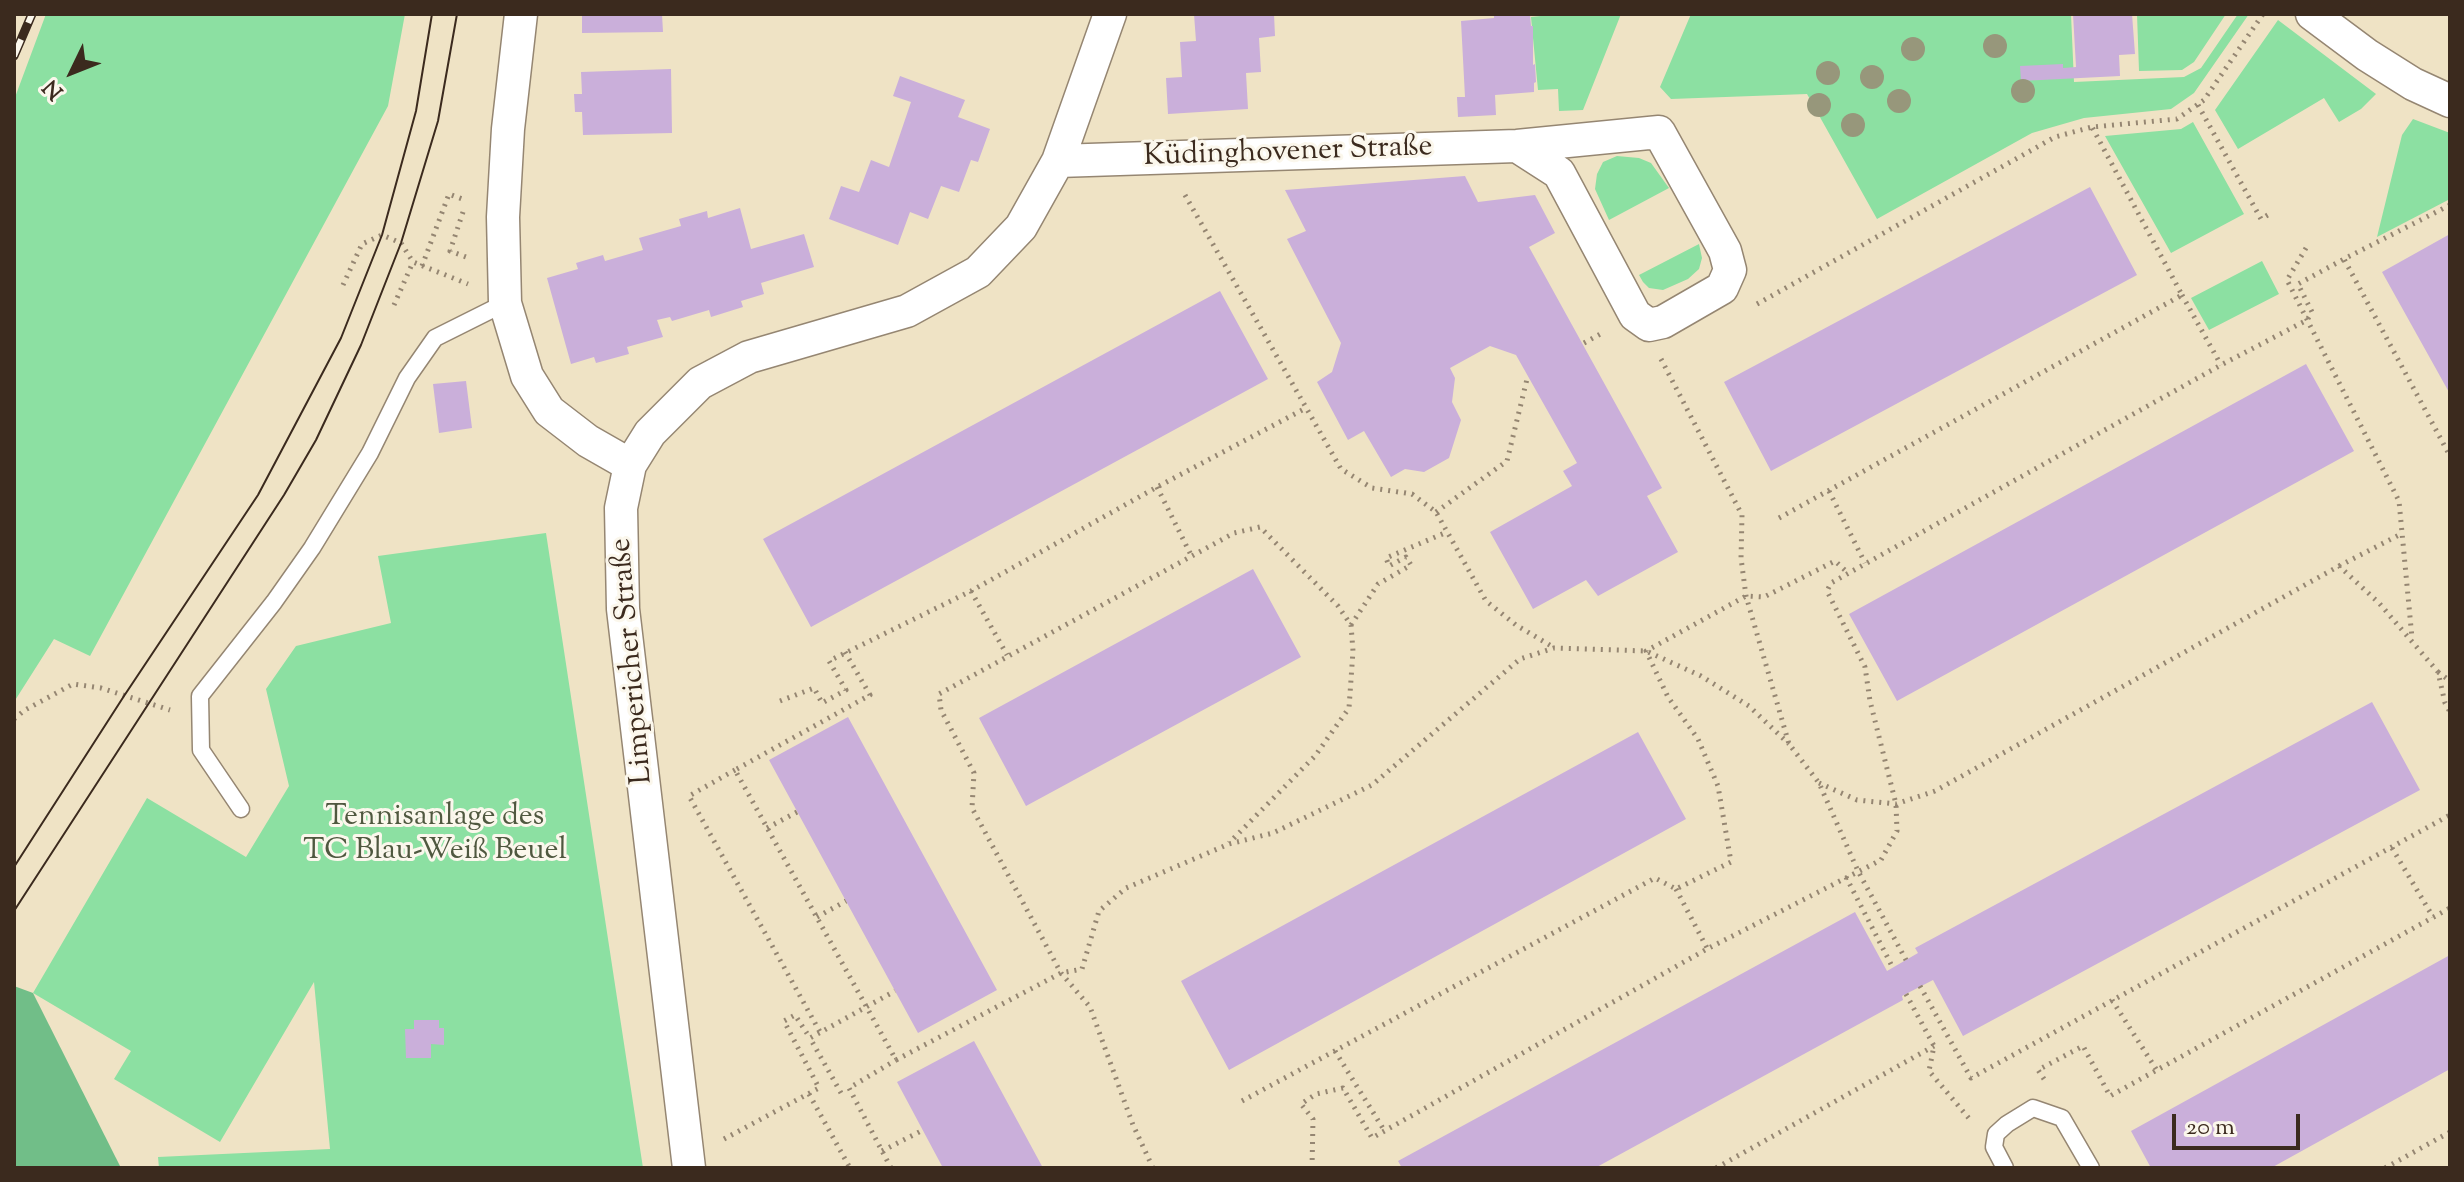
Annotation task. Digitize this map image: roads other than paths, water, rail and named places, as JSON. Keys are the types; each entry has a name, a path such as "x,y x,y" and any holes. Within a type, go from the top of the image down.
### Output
{"street":[{"path":"521,14 508,129 503,217 505,303 527,376 549,411 588,441 630,465 650,433 700,383 749,357 907,311 978,272 1021,227 1058,161 1110,14"},
{"path":"2312,14 2378,62 2413,84 2450,101"},
{"name":"Küdinghovener Straße","path":"1058,161 1517,146 1659,132 1725,251 1730,270 1722,288 1663,322 1649,325 1635,315 1559,173 1517,146"},
{"name":"Limpericher Straße","path":"630,465 621,508 623,609 688,1163"}],"lane":[{"path":"241,809 201,750 200,696 312,548 370,453 407,378 435,338 505,303"},
{"path":"2005,1168 1994,1147 1996,1134 2033,1108 2062,1118 2091,1168"}],"tram line":[{"path":"14,867 258,495 341,338 382,235 416,111 432,14"},
{"path":"14,911 284,495 316,440 361,345 401,243 438,121 457,14"}],"railway":[{"path":"14,56 32,14"}],"park label":[{"name":"Tennisanlage des TC Blau-Weiß Beuel","path":"435,836"}]}
